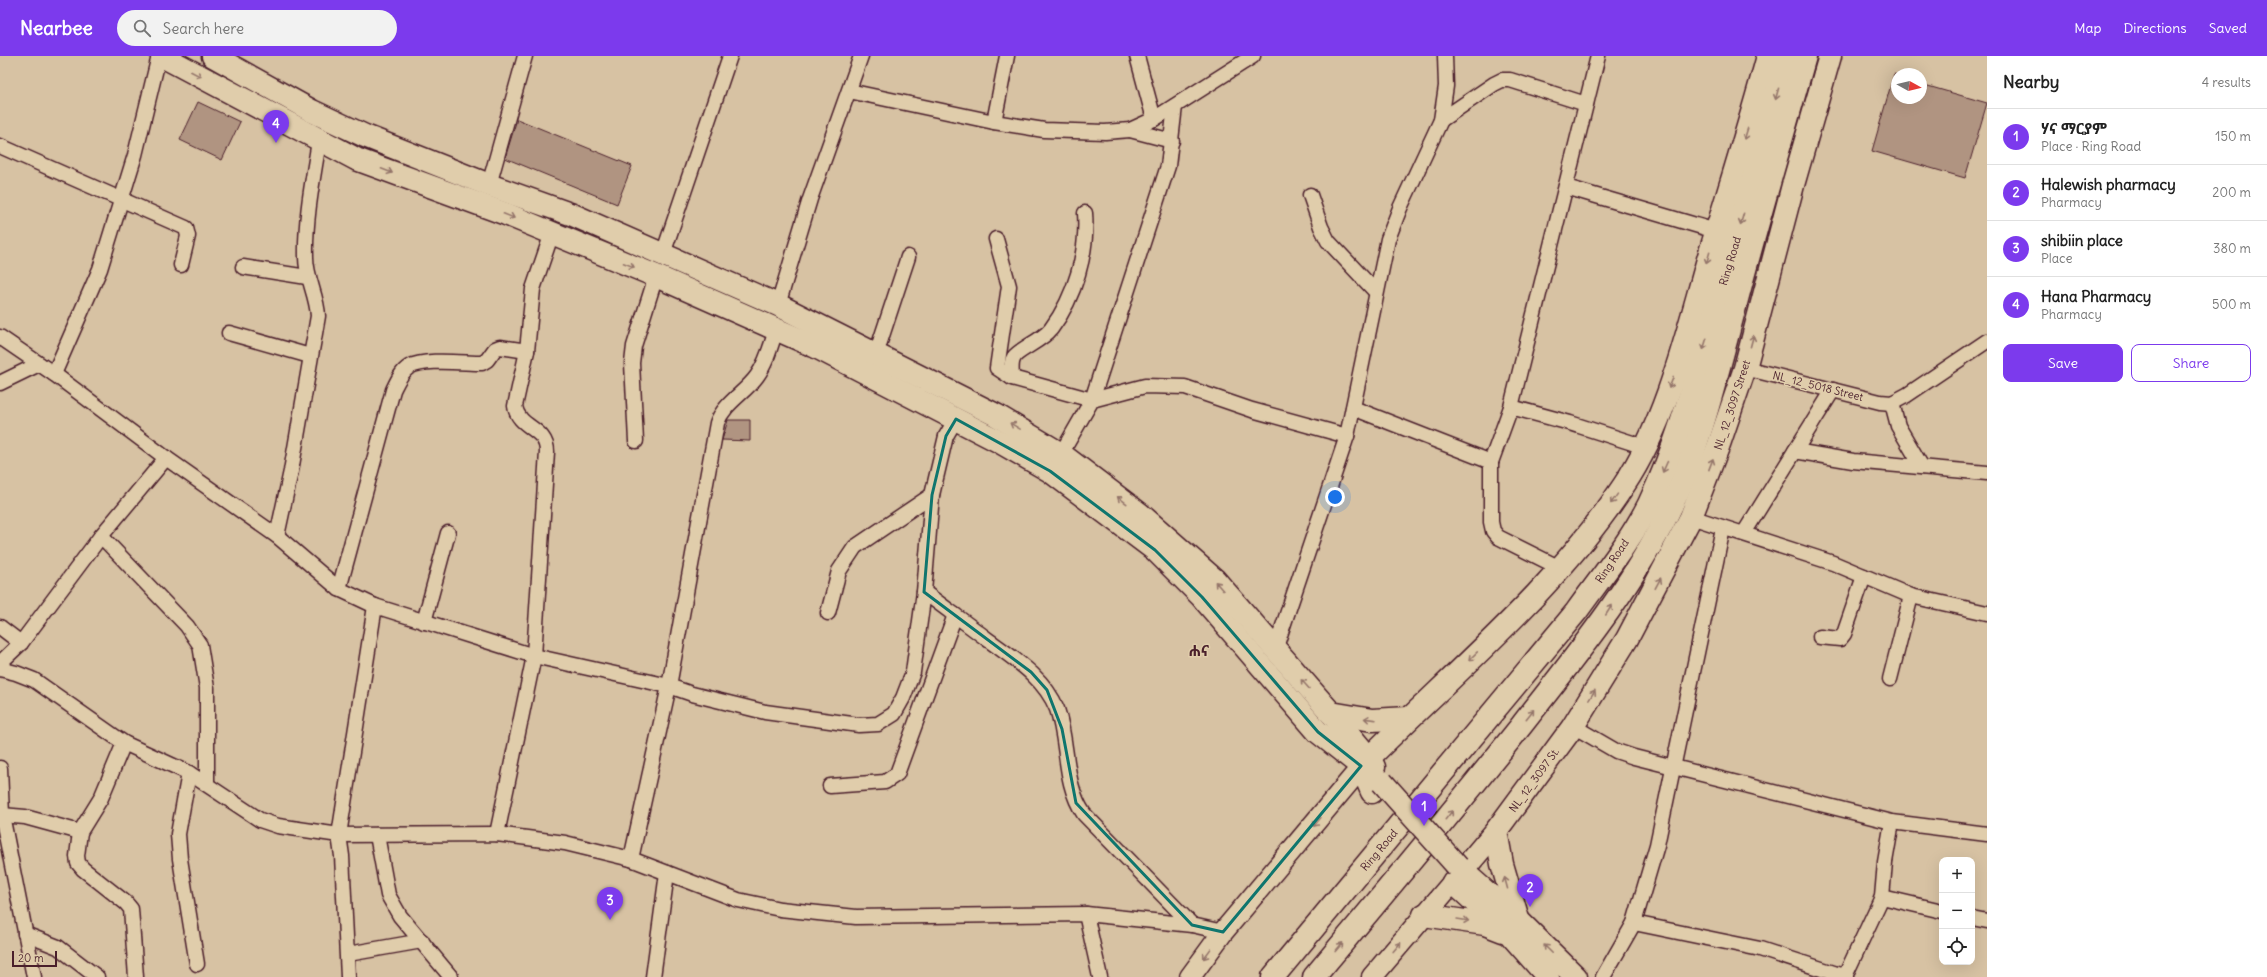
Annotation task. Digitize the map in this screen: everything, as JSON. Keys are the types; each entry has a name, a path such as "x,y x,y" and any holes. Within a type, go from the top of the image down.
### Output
{"main road":[{"path":"160,56 319,141 356,159 552,233 656,276 814,346 956,419 1050,472 1155,550 1202,597 1318,732 1365,762"},
{"path":"213,56 312,111 365,136 489,185 573,215 778,305 996,415 1060,454 1140,514 1214,580 1331,713 1365,762 1377,787 1456,874 1513,926 1576,977"},
{"path":"1365,762 1512,619 1560,568 1587,538 1625,484 1645,448 1676,370 1768,56"},
{"name":"Ring Road","path":"1273,977 1576,612 1616,558 1648,505 1667,462 1689,398 1788,56"},
{"name":"Ring Road","path":"1314,977 1420,851 1561,675 1603,619 1643,558 1669,512 1688,466 1709,401 1805,56"},
{"name":"NL_12_3097 Street","path":"1572,727 1627,639 1692,516 1718,447 1745,368 1793,185 1830,56"},
{"path":"356,159 365,136"},
{"path":"916,399 925,378"},
{"path":"1331,713 1372,720 1409,718"},
{"name":"NL_12_3097 St.","path":"1456,874 1496,831 1572,727"},
{"path":"1496,831 1513,926 1548,977"},
{"path":"1424,915 1485,924 1513,926"}],"street":[{"path":"54,374 100,269 135,155 160,56"},
{"path":"489,185 526,56"},
{"path":"663,254 730,56"},
{"path":"778,305 810,198 861,56"},
{"path":"994,122 1007,56"},
{"path":"1138,56 1154,119"},
{"path":"1130,130 1154,119 1253,56"},
{"path":"1275,650 1347,436 1388,239 1400,208 1442,120 1446,86 1445,56"},
{"path":"1560,568 1498,537 1493,531 1491,522 1491,462 1511,407 1598,56"},
{"path":"1442,120 1502,80 1510,80 1586,104"},
{"path":"849,91 994,122 1044,130 1105,132 1130,130 1172,141"},
{"path":"1060,454 1092,400 1168,166 1175,106"},
{"path":"277,536 291,471 318,316 317,301 307,277 306,228 319,141"},
{"path":"0,146 186,228 188,236 181,265"},
{"path":"1566,187 1716,231"},
{"path":"1310,195 1320,227 1328,241 1376,292"},
{"path":"1012,378 1012,363 1014,356 1032,346 1050,330 1070,295 1084,249 1086,234 1085,213"},
{"path":"497,834 534,656 547,452 547,443 543,436 516,414 515,406 527,351 533,289 552,233"},
{"path":"996,239 1008,286 997,368 1012,378 1092,400 1145,386 1185,387 1252,410 1347,436"},
{"path":"876,354 908,257"},
{"path":"243,267 307,277"},
{"path":"636,441 632,363 634,346 656,276"},
{"path":"631,860 669,686 717,423 720,414 757,377 766,362 776,330"},
{"path":"229,333 310,356"},
{"path":"0,337 54,374 166,458 277,536 339,589 375,606 534,656 669,686 692,694 765,712 859,725 878,724 894,714 904,698 913,672 924,592 932,495 946,436 956,419"},
{"path":"1922,467 1898,426 1892,403 1907,395 1987,341"},
{"path":"339,589 393,390 400,376 410,367 427,363 482,363 487,360 494,349 500,347 527,351"},
{"path":"0,383 39,364"},
{"name":"NL_12_5018 Street","path":"1745,368 1880,402 1892,403"},
{"path":"1744,533 1833,390"},
{"path":"1511,407 1570,423 1645,448"},
{"path":"1353,408 1491,462"},
{"path":"1795,451 1853,461 1987,473"},
{"path":"0,663 21,643 101,536 166,458"},
{"path":"828,612 839,571 855,547 932,495"},
{"path":"1692,516 1723,528 1744,533 1833,563 1911,596 1987,613"},
{"path":"1603,977 1634,923 1657,845 1723,528"},
{"path":"424,622 448,533"},
{"path":"101,536 187,626 200,646 207,688 207,784"},
{"path":"1820,637 1840,639 1844,634 1864,576"},
{"path":"924,592 1031,672 1047,690 1056,709 1062,729 1071,789 1076,803 1084,814 1192,925"},
{"path":"1890,679 1911,596"},
{"path":"348,977 342,856 339,835 375,606"},
{"path":"830,786 885,782 897,774 955,615"},
{"path":"0,627 21,643"},
{"path":"0,670 16,672 34,680 124,743 188,773 260,820 278,826 339,835 497,834 565,843 631,860 738,900 780,909 856,917 1086,914 1192,925 1223,932"},
{"path":"1572,727 1616,751 1634,758 1674,766 1892,822 1987,834"},
{"path":"124,743 101,798 80,832 78,863 83,869 126,903 131,909 136,977"},
{"path":"1190,977 1223,932 1332,804 1365,762"},
{"path":"0,768 2,815 34,977"},
{"path":"188,773 178,834 180,859 197,964"},
{"path":"2,815 25,817 80,832"},
{"path":"1634,923 1760,948 1846,977 1882,897 1885,862 1892,822"},
{"path":"377,835 388,895 400,916 451,977"},
{"path":"653,977 667,873"},
{"path":"1372,977 1456,874"},
{"path":"1882,897 1939,910"},
{"path":"1086,914 1100,977"},
{"path":"1975,919 1987,921"},
{"path":"25,934 58,947 97,977"},
{"path":"348,954 422,941"}],"highlighted area":[{"path":"956,419 1050,471 1155,550 1202,597 1318,732 1361,766 1223,932 1192,925 1076,803 1062,729 1047,690 1031,672 924,592 932,495 946,436"}],"building":[{"path":"1891,84 1891,104 1927,104 1927,86 1987,103 1965,178 1872,151"},
{"path":"198,102 240,122 222,160 180,140"},
{"path":"517,119 632,166 617,204 505,158"},
{"path":"728,420 750,420 750,441 722,440"}],"place":[{"name":"Hana Pharmacy","path":"276,143"},
{"name":"ሃና ማርያም","path":"1424,826"},
{"name":"Halewish pharmacy","path":"1530,907"},
{"name":"shibiin place","path":"610,920"}],"district":[{"name":"ሐና","path":"1199,650"}]}
